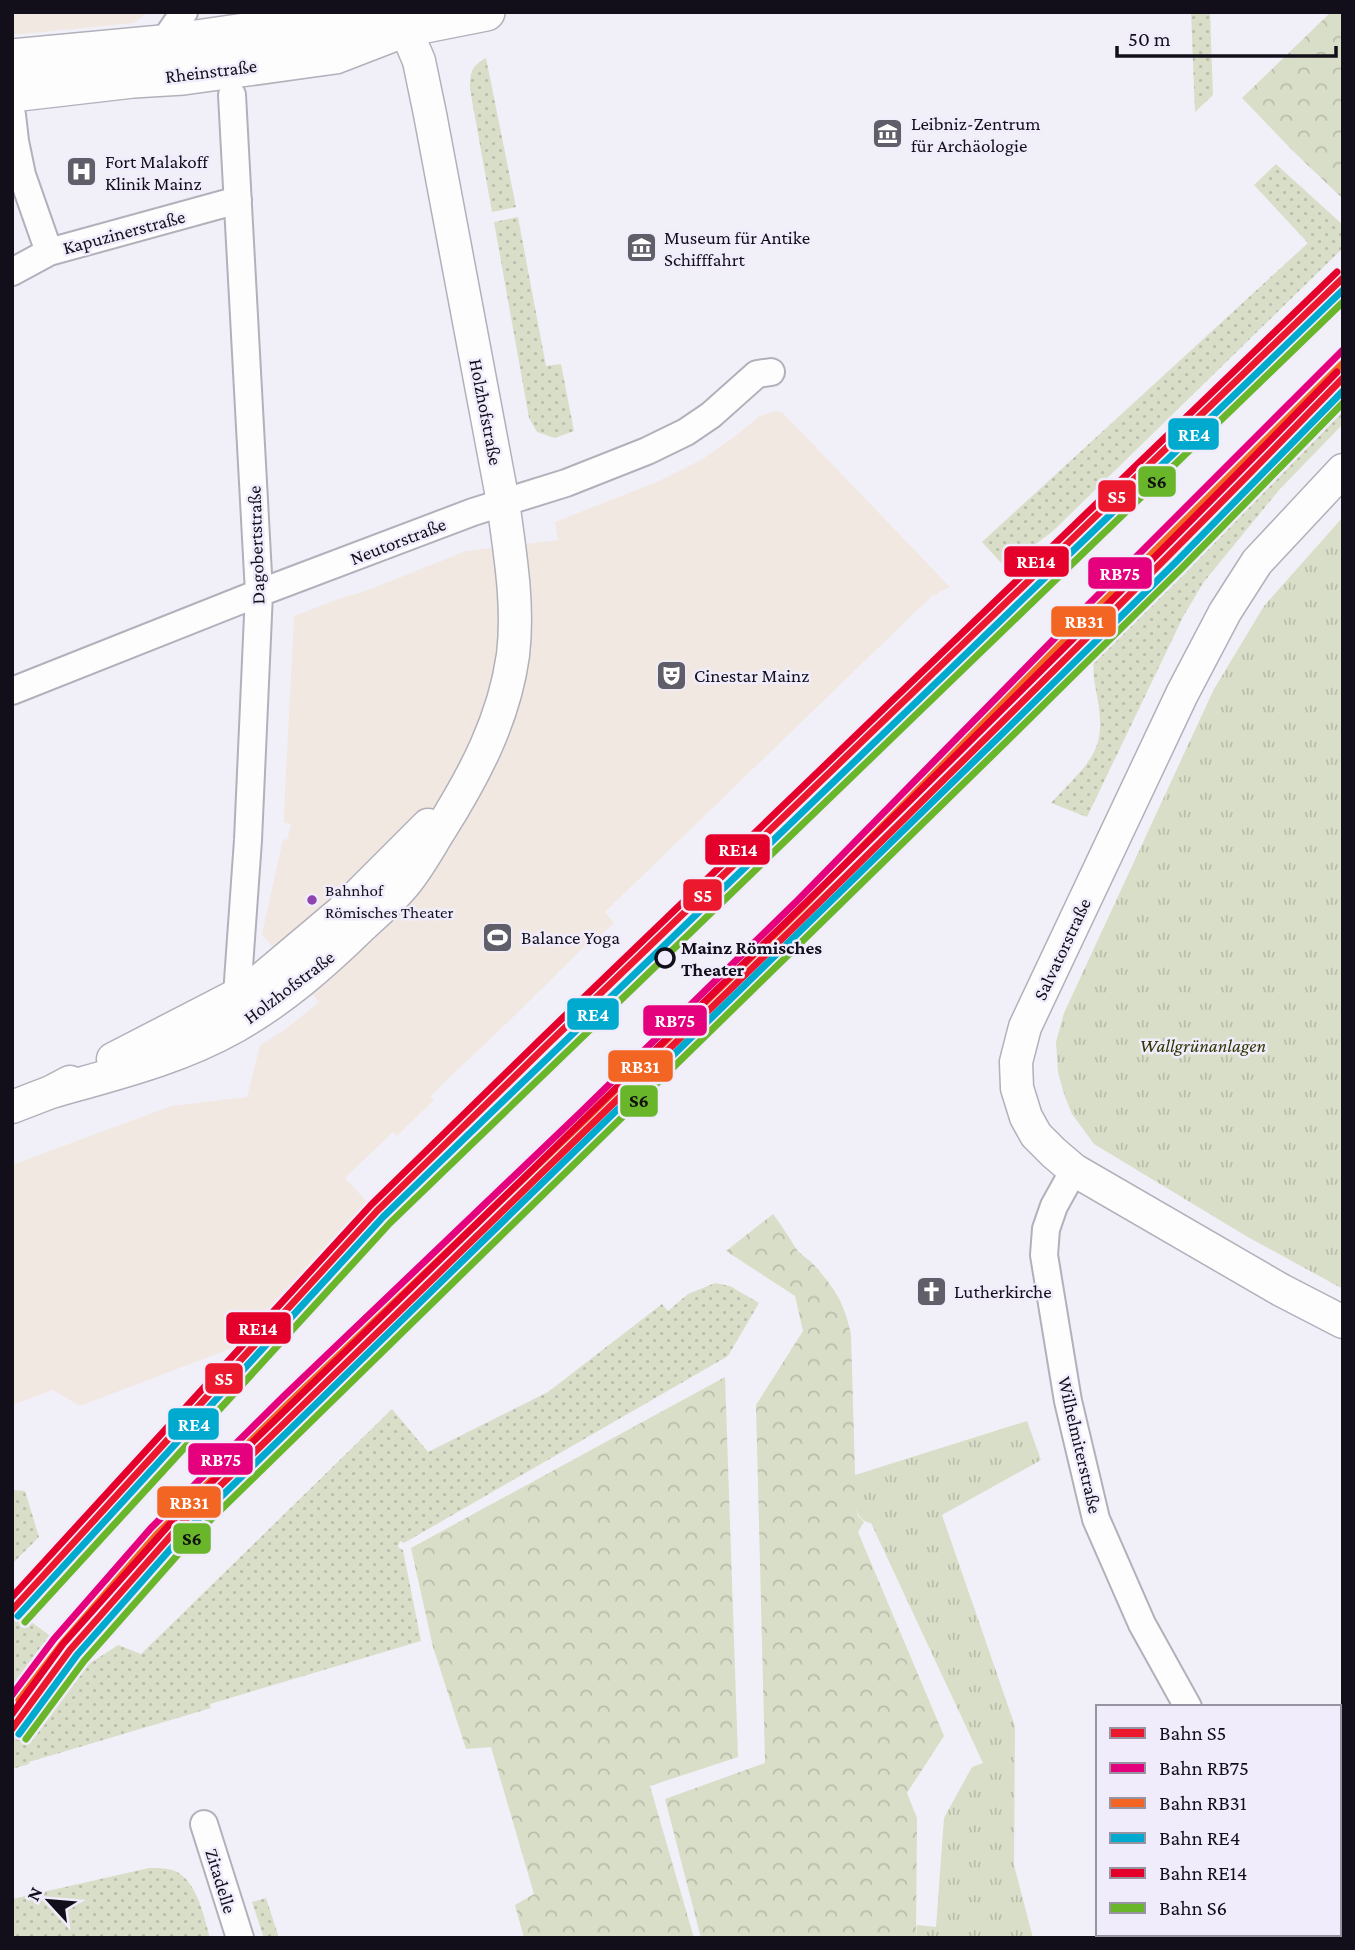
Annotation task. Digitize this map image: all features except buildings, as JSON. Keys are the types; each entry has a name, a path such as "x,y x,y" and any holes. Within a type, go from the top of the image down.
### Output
{"main road":[{"name":"Rheinstraße","path":"12,58 162,44 230,53 335,55 405,28 486,12"},
{"name":"Rheinstraße","path":"12,93 183,76 230,53"}],"street":[{"path":"162,44 184,12"},
{"name":"Holzhofstraße","path":"12,1107 51,1092 148,1065 191,1048 272,1004 339,949 403,886 463,794 491,736 502,705 513,653 515,622 510,553 503,502 430,114 419,61 405,28"},
{"name":"Dagobertstraße","path":"230,53 259,593 250,807 234,1027"},
{"path":"12,115 22,175 49,252"},
{"name":"Kapuzinerstraße","path":"12,272 49,252 238,200"},
{"name":"Neutorstraße","path":"12,691 259,593 503,502 566,483 647,451 686,432 711,415 757,374 771,372"},
{"name":"Salvatorstraße","path":"1343,470 1257,562 1225,612 1182,694 1026,1027 1016,1062 1017,1088 1026,1117 1036,1135 1074,1170 1281,1290 1343,1322"},
{"name":"Holzhofstraße","path":"51,1092 257,982 340,913 463,794"},
{"name":"Wilhelmiterstraße","path":"1074,1170 1054,1206 1046,1229 1044,1255 1068,1401 1096,1519 1142,1624 1187,1705"},
{"name":"Zitadelle","path":"204,1824 240,1938"}],"shaded area":[{"path":"12,12 149,12 134,23 12,35"},
{"path":"775,411 783,413 950,587 934,594 605,912 614,923 588,947 584,947 450,1077 431,1096 434,1100 397,1136 393,1132 345,1178 372,1207 232,1348 80,1406 53,1390 12,1405 12,1165 171,1106 247,1097 260,1045 283,1031 319,1002 262,934 283,839 287,840 291,824 284,823 284,811 294,616 466,551 558,540 555,522 659,481 701,460 760,416"}],"green space":[{"path":"1191,12 1210,12 1213,95 1195,112"},
{"path":"1331,12 1343,12 1343,199 1242,98"},
{"path":"486,58 516,207 492,212 470,89 472,70"},
{"path":"1276,164 1343,225 1343,248 1053,531 1005,567 982,542 1308,243 1254,185"},
{"path":"518,217 546,366 561,364 574,431 555,438 537,432 529,418 494,222"},
{"path":"1343,393 1343,424 1279,490 1203,583 1183,617 1087,817 1051,803 1085,766 1097,745 1100,717 1093,658 1183,569 1262,473"},
{"name":"Wallgrünanlagen","path":"1343,517 1343,1289 1246,1236 1094,1144 1072,1114 1064,1094 1058,1072 1056,1042 1064,1013 1214,689 1264,606"},
{"path":"773,1214 797,1250 813,1263 828,1282 845,1314 851,1334 856,1509 864,1522 858,1532 944,1736 907,1793 917,1818 916,1938 701,1938 665,1799 765,1763 756,1405 803,1331 795,1296 726,1251"},
{"path":"715,1283 730,1286 759,1303 728,1356 404,1543 400,1541 398,1547 403,1550 421,1641 210,1704 211,1708 12,1769 12,1608 89,1664 118,1645 141,1654 392,1409 428,1452 548,1392 662,1304 668,1311 688,1294"},
{"path":"725,1377 738,1757 650,1786 694,1938 524,1938 515,1905 534,1894 491,1747 466,1749 433,1647 411,1548"},
{"path":"1027,1421 1041,1460 942,1515 1015,1726 1014,1865 1033,1938 916,1938 917,1925 936,1927 944,1818 972,1767 983,1763 871,1523 864,1521 857,1511 855,1475"},
{"path":"12,1490 25,1491 39,1537 12,1564"},
{"path":"149,1868 172,1870 187,1880 198,1898 210,1938 12,1938 12,1899"},
{"path":"266,1898 279,1938 264,1938 252,1902"}],"rail line":[{"name":"RE14","path":"12,1597 371,1205 1337,272"},
{"name":"S5","path":"12,1610 377,1211 1343,278"},
{"name":"RE4","path":"18,1616 383,1217 1343,290"},
{"name":"S6","path":"25,1622 390,1223 1343,302"},
{"name":"RB75","path":"12,1695 54,1639 151,1528 798,900 1343,350"},
{"name":"RB31","path":"19,1700 61,1645 157,1534 804,906 1059,646 1343,363"},
{"name":"RE14","path":"12,1714 63,1644 177,1516 906,805 1337,372"},
{"name":"S5","path":"12,1729 70,1650 183,1522 912,811 1343,378"},
{"name":"RE4","path":"19,1734 77,1655 189,1528 1002,734 1176,562 1343,391"},
{"name":"S6","path":"26,1739 84,1661 196,1534 1008,740 1182,568 1343,403"}],"place":[{"name":"Leibniz-Zentrum für Archäologie","path":"888,134"},
{"name":"Fort Malakoff Klinik Mainz","path":"82,172"},
{"name":"Museum für Antike Schifffahrt","path":"641,248"},
{"name":"Cinestar Mainz","path":"671,675"},
{"name":"Bahnhof Römisches Theater","path":"312,900"},
{"name":"Balance Yoga","path":"498,937"},
{"name":"Mainz Römisches Theater","path":"665,958"},
{"name":"Lutherkirche","path":"931,1291"}]}
